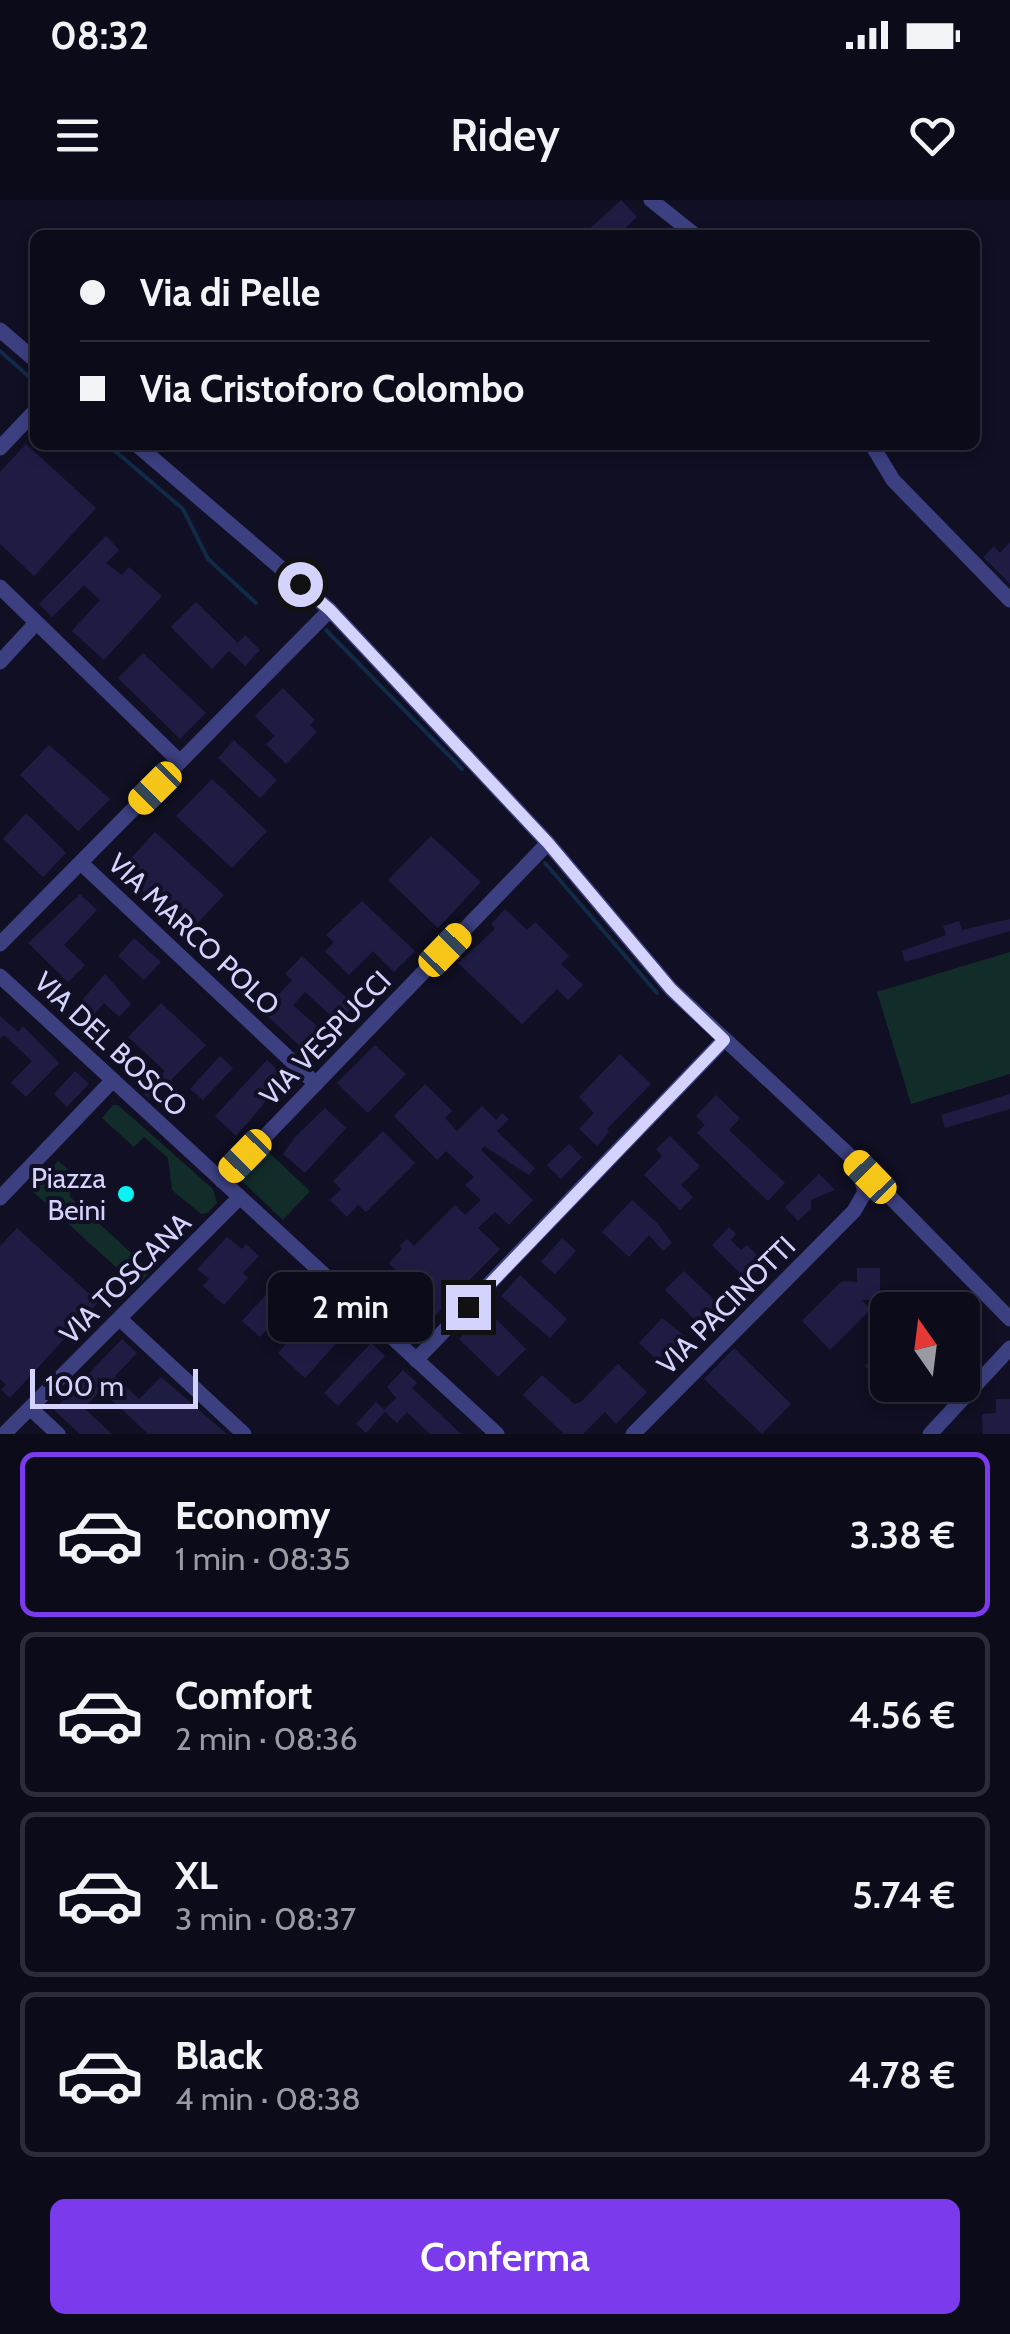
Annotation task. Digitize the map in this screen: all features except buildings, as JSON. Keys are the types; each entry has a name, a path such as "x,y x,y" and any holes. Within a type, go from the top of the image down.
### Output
{"street":[{"path":"651,200 689,230"},
{"path":"0,330 30,356"},
{"path":"0,448 30,416"},
{"path":"143,450 330,610 548,843 671,989 849,1155 1010,1320"},
{"path":"875,450 894,480 1010,600"},
{"path":"0,588 180,762"},
{"path":"0,944 330,610"},
{"path":"0,662 36,623"},
{"name":"VIA VESPUCCI","path":"222,1180 548,843"},
{"name":"VIA MARCO POLO","path":"81,863 316,1084"},
{"name":"VIA DEL BOSCO","path":"0,976 497,1434"},
{"path":"416,1360 724,1040"},
{"path":"0,1198 113,1080"},
{"path":"849,1155 864,1186 862,1201 854,1212"},
{"name":"VIA TOSCANA","path":"4,1434 239,1198"},
{"path":"854,1212 869,1202 882,1201 896,1206 912,1220"},
{"name":"VIA PACINOTTI","path":"632,1434 854,1212"},
{"path":"120,1319 244,1434"},
{"path":"930,1434 1010,1348"},
{"path":"30,1408 58,1434"}],"green space":[{"path":"1010,952 1010,1074 911,1104 877,992"},
{"path":"113,1105 118,1105 213,1189 217,1203 207,1213 201,1214 172,1190 168,1158 144,1137 134,1147 102,1118"},
{"path":"264,1148 310,1191 283,1220 242,1181 242,1172"},
{"path":"58,1161 68,1169 70,1197 151,1271 137,1286 31,1190"}],"waterway":[{"path":"0,351 30,378"},
{"path":"114,450 183,509 208,559 256,603"},
{"path":"326,630 462,769"},
{"path":"545,863 657,993"}],"place":[{"name":"Piazza Beini","path":"126,1194"}],"route":[{"path":"300,584 330,610 548,843 671,989 724,1040 468,1307"}]}
